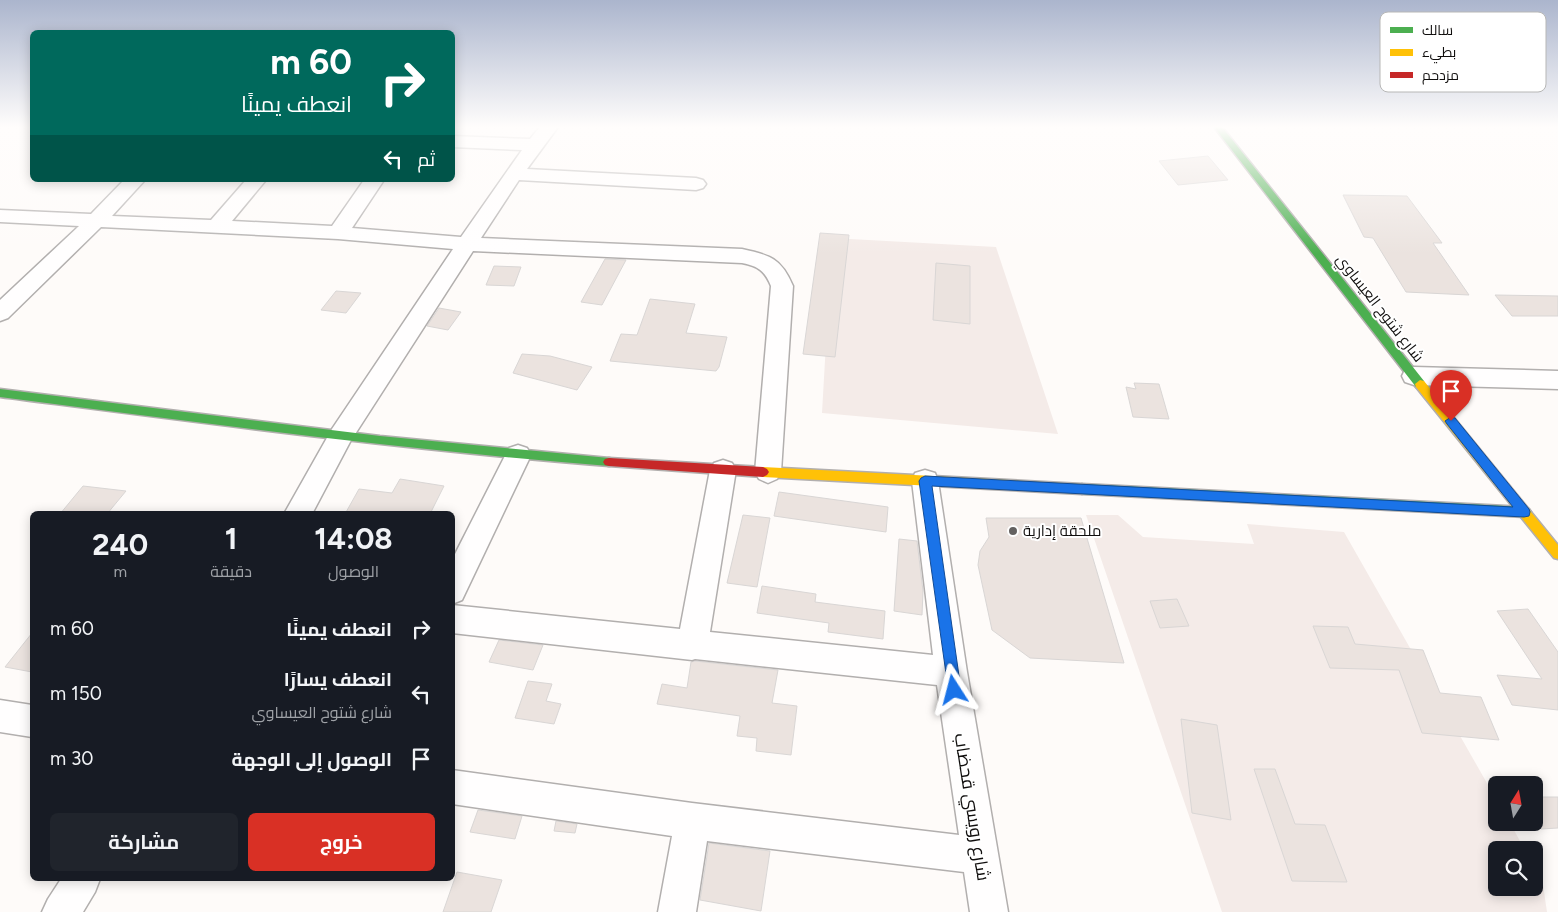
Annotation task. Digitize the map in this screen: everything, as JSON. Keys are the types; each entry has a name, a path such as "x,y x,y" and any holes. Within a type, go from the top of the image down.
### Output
{"street":[{"path":"300,511 341,436 516,170"},
{"name":"شارع شتوح العيساوي","path":"1252,170 1414,376 1558,554"},
{"path":"513,174 696,184"},
{"path":"0,313 97,220 133,182"},
{"path":"216,228 254,182"},
{"path":"338,234 373,182"},
{"path":"0,216 338,234 468,244 742,256 766,261 776,271 782,286 768,472"},
{"path":"1414,376 1558,380"},
{"path":"0,393 341,436 518,455 723,470 1524,512"},
{"path":"455,585 518,455"},
{"path":"692,646 723,470"},
{"name":"شارع رويسي قحضاب","path":"925,481 951,672 989,912"},
{"path":"455,620 951,672"},
{"path":"0,716 30,721"},
{"path":"455,787 692,821 980,856"},
{"path":"677,912 692,821"},
{"path":"61,912 81,881"}],"shaded area":[{"path":"832,238 996,247 1058,434 822,413"},
{"path":"1086,515 1118,515 1143,537 1254,544 1247,524 1344,532 1488,785 1488,831 1514,831 1520,841 1488,841 1488,896 1543,896 1543,885 1547,912 1222,912"}],"building":[{"path":"1166,170 1219,170 1228,180 1178,185"},
{"path":"1343,195 1407,196 1442,243 1433,243 1469,295 1406,292 1373,238 1364,237"},
{"path":"820,233 849,235 835,357 803,354"},
{"path":"605,259 626,260 602,305 581,302"},
{"path":"936,263 970,266 970,324 933,320"},
{"path":"494,266 521,267 514,286 486,285"},
{"path":"336,291 361,293 346,313 321,310"},
{"path":"1495,295 1558,296 1558,316 1512,316"},
{"path":"650,299 695,304 686,333 727,337 719,367 716,371 610,361 621,334 637,335"},
{"path":"439,308 461,312 448,330 427,326"},
{"path":"522,354 550,356 592,367 577,390 513,373"},
{"path":"1134,383 1159,384 1169,419 1133,417 1126,387 1136,389"},
{"path":"400,479 444,486 432,511 347,511 359,489 392,493"},
{"path":"83,486 126,491 109,511 62,511"},
{"path":"779,492 888,507 886,532 774,516"},
{"path":"743,515 770,518 757,587 727,583"},
{"path":"986,518 1081,518 1124,663 1030,658 992,630 978,565 980,551 989,537"},
{"path":"899,539 917,541 923,591 922,615 894,611"},
{"path":"762,586 816,594 815,602 885,611 883,639 828,632 829,623 757,613"},
{"path":"1177,599 1189,626 1160,628 1150,601"},
{"path":"1528,609 1558,652 1558,710 1512,705 1497,675 1542,679 1497,611"},
{"path":"1313,626 1348,627 1355,644 1423,650 1440,693 1481,697 1499,740 1422,733 1399,670 1330,668"},
{"path":"30,636 30,672 5,667"},
{"path":"499,640 543,645 533,670 489,662"},
{"path":"691,662 778,670 772,703 797,706 791,755 756,751 757,738 737,736 740,716 657,704 662,684 687,688"},
{"path":"528,681 552,684 546,701 561,704 554,724 515,718"},
{"path":"1181,719 1217,725 1231,820 1192,813"},
{"path":"1254,769 1275,769 1295,824 1325,825 1347,882 1292,881"},
{"path":"1543,797 1558,797 1558,828 1543,829"},
{"path":"478,810 522,816 515,839 470,832"},
{"path":"556,821 577,824 575,833 554,831"},
{"path":"709,843 770,851 761,911 700,900"},
{"path":"457,872 502,880 491,912 443,912"}],"traffic: fast":[{"path":"1251,170 1420,384"},
{"path":"0,393 456,449 609,462"},
{"path":"1082,489 1525,512"}],"traffic: slow":[{"path":"1420,384 1558,554"},
{"path":"763,472 1082,489"}],"traffic: jam":[{"path":"609,462 763,472"}],"place":[{"name":"ملحقة إدارية","path":"1013,531"}],"route":[{"path":"954,690 925,481 1524,512 1451,421"}]}
